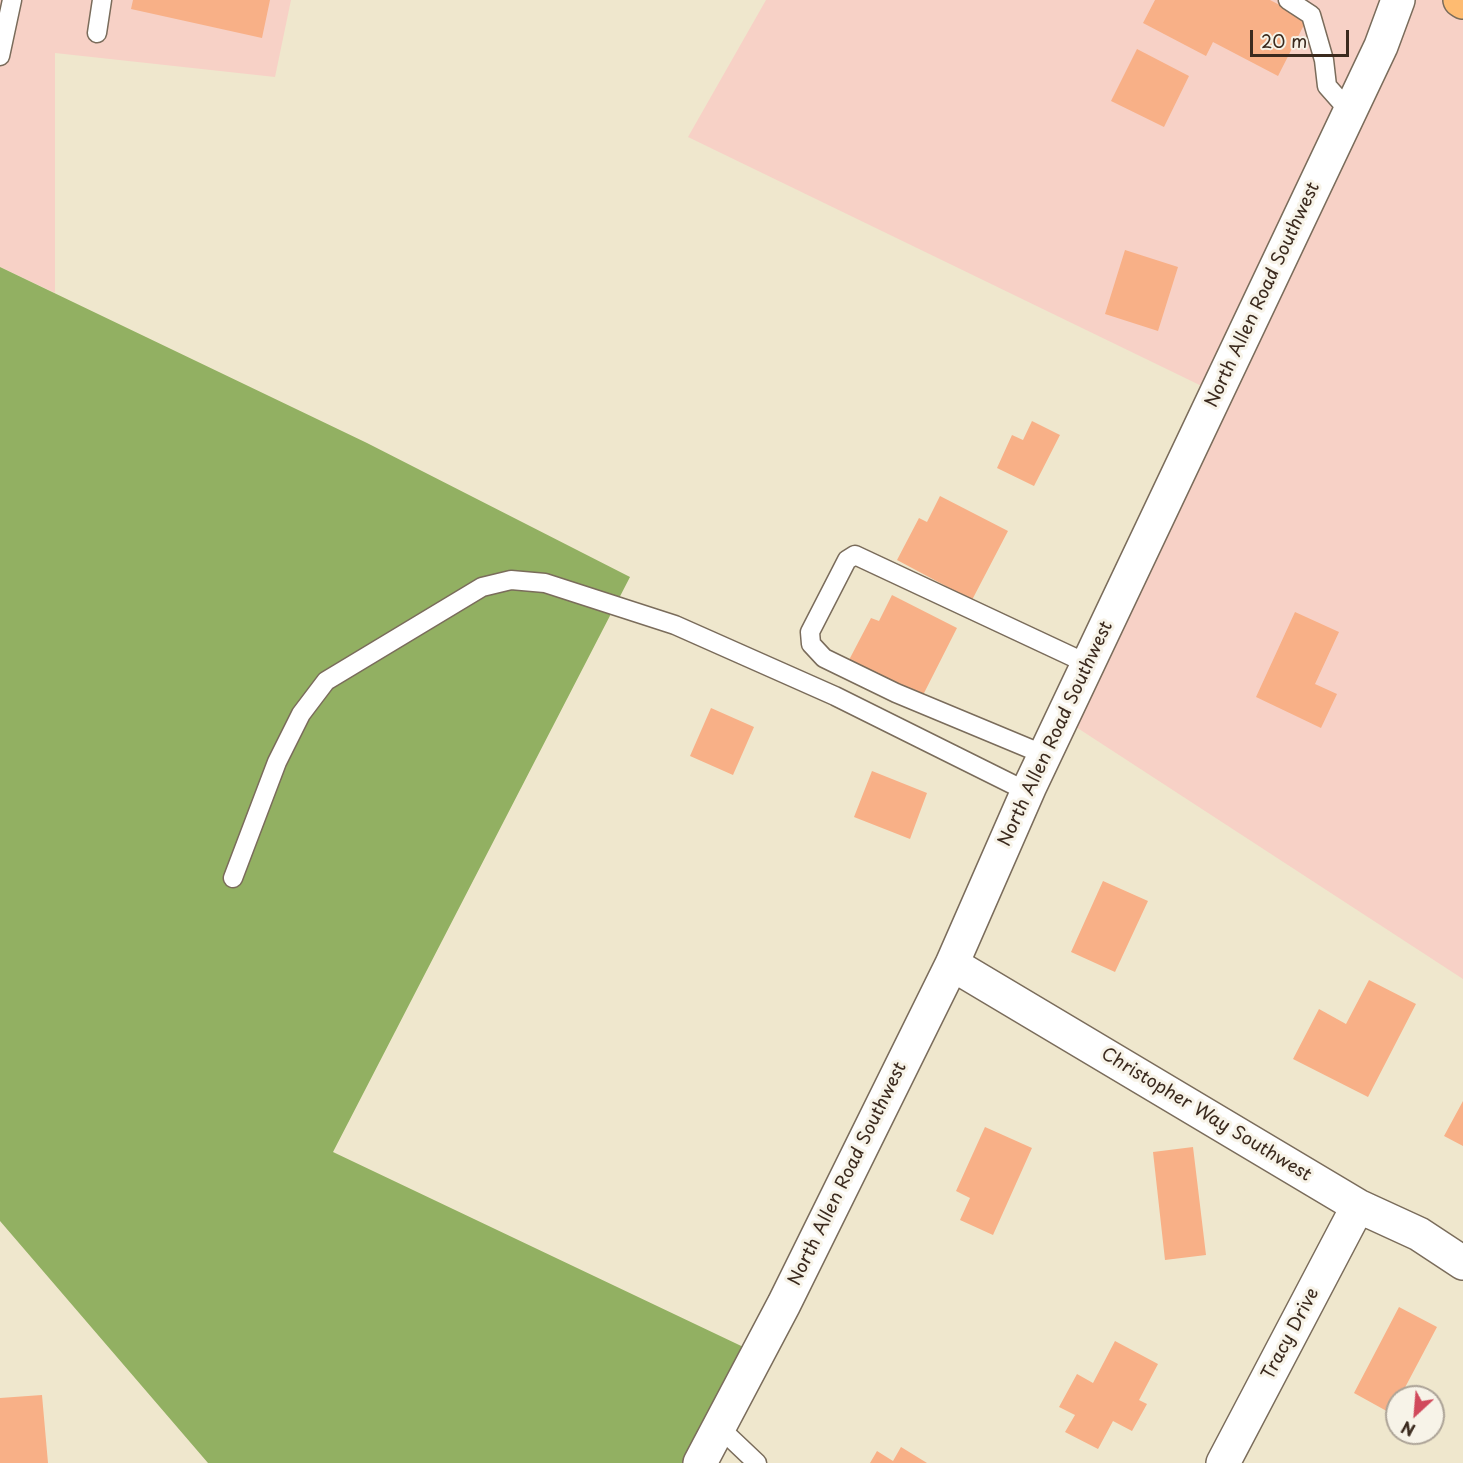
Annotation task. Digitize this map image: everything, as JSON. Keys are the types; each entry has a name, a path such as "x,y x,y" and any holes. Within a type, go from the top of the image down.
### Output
{"street":[{"name":"North Allen Road Southwest","path":"700,1463 784,1304 952,963 1044,755 1381,46 1398,0"},
{"name":"Christopher Way Southwest","path":"952,963 1358,1206 1419,1234 1463,1263"},
{"name":"Tracy Drive","path":"1223,1463 1358,1206"}],"lane":[{"path":"0,56 12,0"},
{"path":"97,33 102,0"},
{"path":"1288,0 1311,15 1324,60 1327,86 1350,112"},
{"path":"1044,755 896,693 824,658 811,644 810,632 847,560 855,555 1088,664"},
{"path":"233,878 277,762 301,714 326,681 482,587 512,580 545,583 675,625 835,696 1028,792"},
{"path":"719,1427 757,1463"}],"shaded area":[{"path":"0,0 291,0 275,77 55,53 55,293 0,267"},
{"path":"766,0 1463,0 1463,979 1076,727 1212,391 688,137"}],"green space":[{"path":"0,267 367,443 630,577 333,1152 756,1353 702,1463 208,1463 0,1221"}],"building":[{"path":"133,0 270,0 262,38 131,9"},
{"path":"1155,0 1270,0 1307,19 1278,76 1213,42 1206,56 1143,23"},
{"path":"1137,49 1189,76 1164,127 1111,101"},
{"path":"1125,250 1178,267 1158,331 1105,314"},
{"path":"1032,421 1060,435 1034,486 997,468 1012,435 1023,440"},
{"path":"940,496 1008,531 972,600 897,560 919,518 927,522"},
{"path":"892,595 957,628 922,697 849,660 871,618 879,621"},
{"path":"1295,612 1339,632 1315,684 1337,694 1321,728 1256,697"},
{"path":"711,708 754,727 733,775 690,756"},
{"path":"872,771 927,793 910,839 854,817"},
{"path":"1103,881 1148,901 1115,972 1071,952"},
{"path":"1369,980 1416,1004 1368,1097 1293,1059 1319,1009 1346,1024"},
{"path":"1463,1101 1463,1146 1444,1136"},
{"path":"985,1127 1032,1148 993,1235 960,1220 970,1198 956,1191"},
{"path":"1193,1147 1206,1255 1165,1260 1153,1152"},
{"path":"1399,1307 1437,1327 1406,1385 1385,1385 1385,1410 1354,1393"},
{"path":"1115,1341 1158,1364 1139,1400 1147,1404 1132,1431 1113,1421 1098,1449 1065,1432 1075,1415 1059,1407 1077,1374 1093,1383"},
{"path":"42,1395 48,1463 0,1463 0,1398"},
{"path":"901,1447 927,1463 870,1463 877,1451 893,1461"}]}
